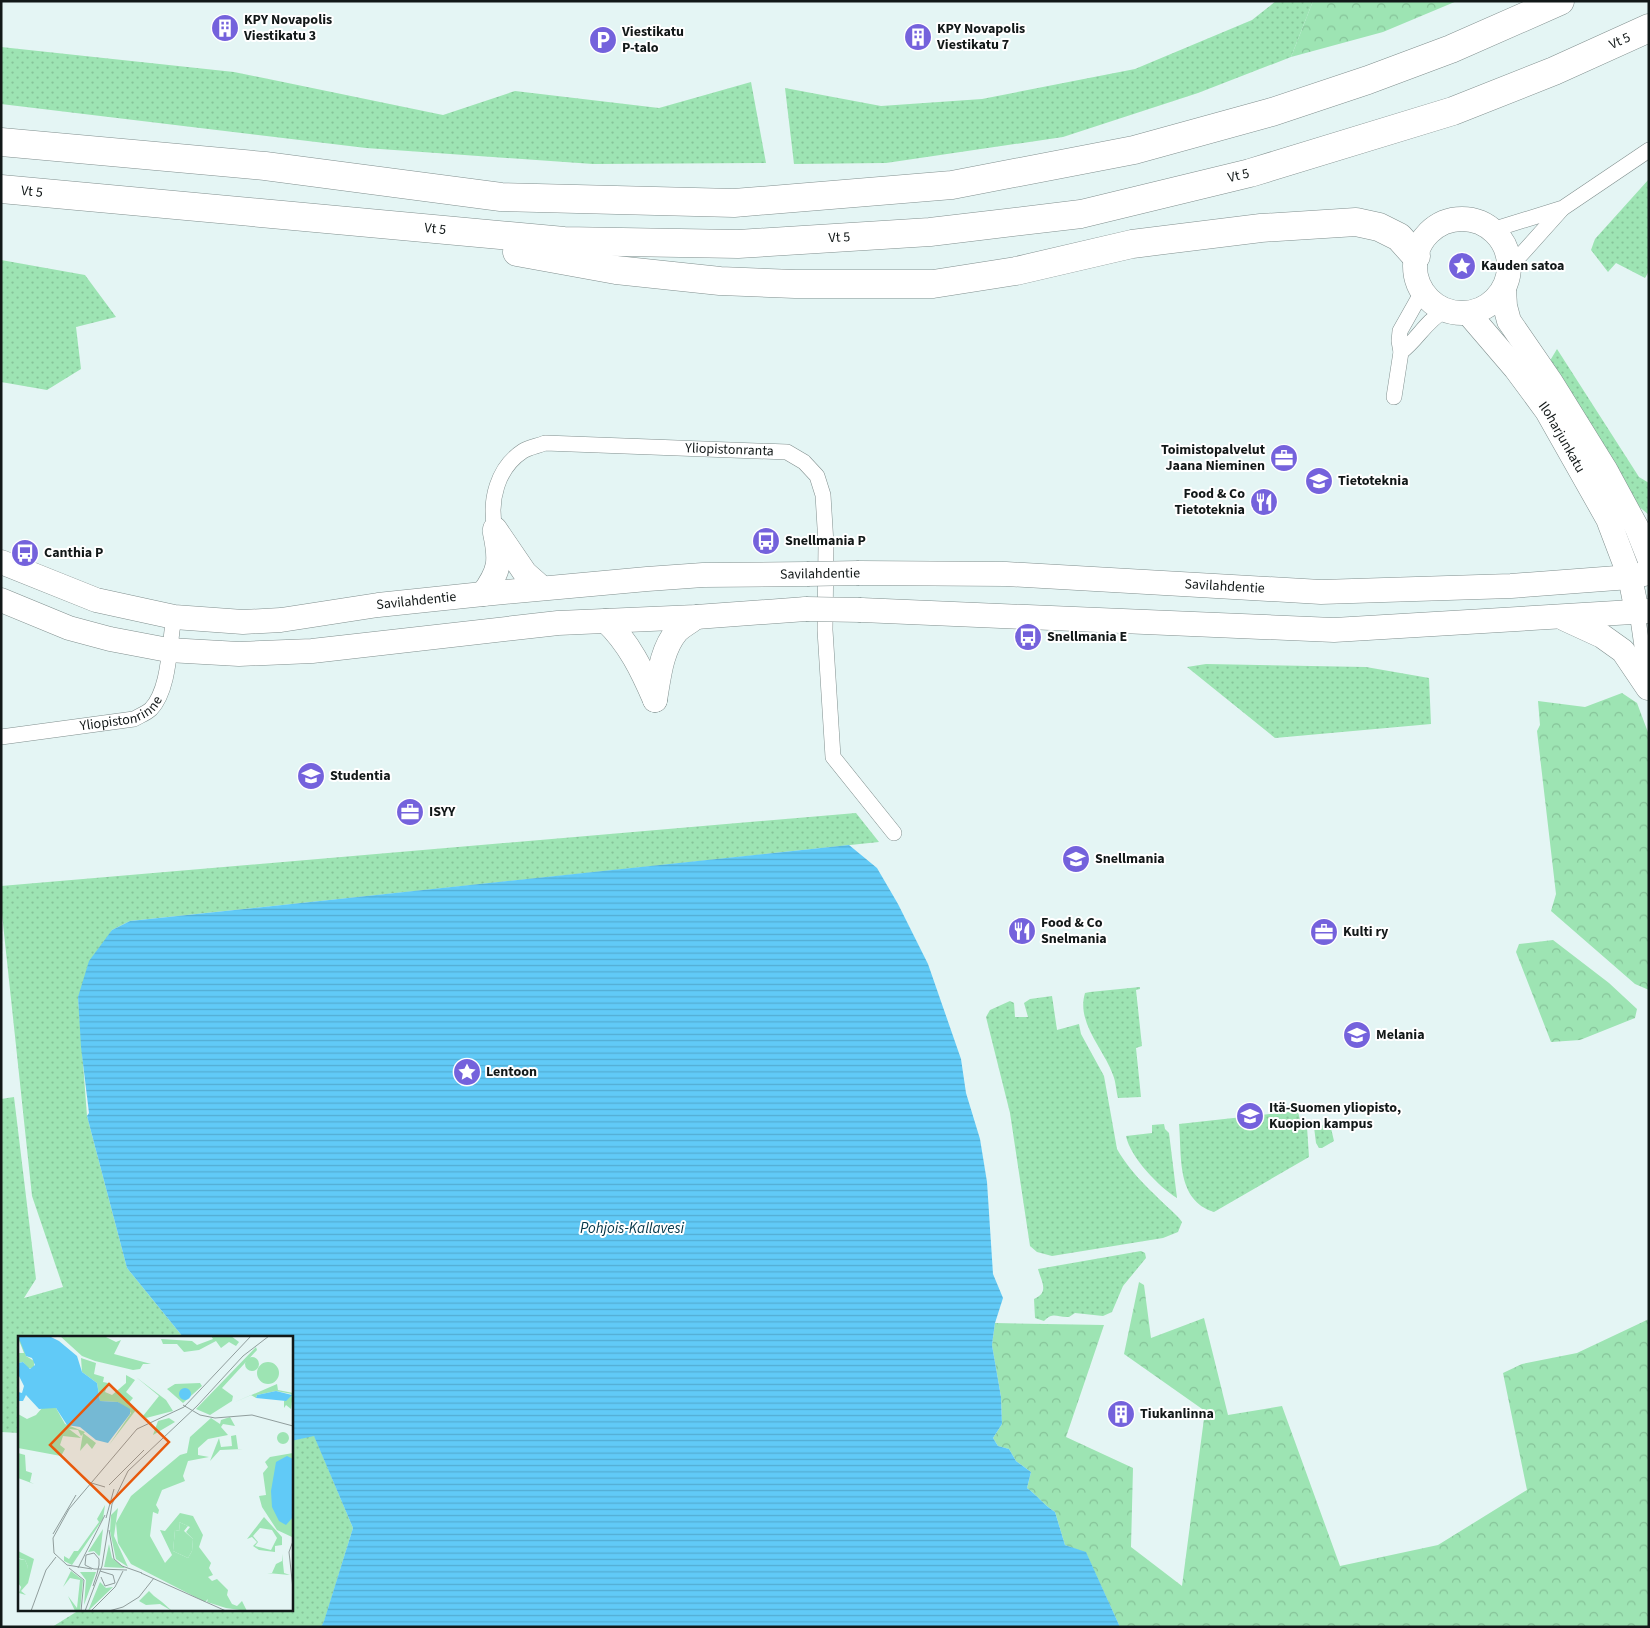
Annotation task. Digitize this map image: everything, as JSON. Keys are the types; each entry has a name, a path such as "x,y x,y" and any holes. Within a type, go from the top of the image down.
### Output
{"highway":[{"path":"1,142 265,166 501,196 734,204 952,185 1134,150 1272,112 1368,80 1451,49 1560,1"},
{"name":"Vt 5","path":"1,189 564,242 738,244 930,232 1081,214 1250,173 1453,111 1554,71 1649,28"},
{"path":"421,229 545,258 616,270 720,281 795,284 933,284 1016,271 1141,243 1261,228 1356,222 1379,227 1392,234 1416,256"}],"main road":[{"path":"1458,219 1473,220 1492,230 1504,245 1507,278 1494,302 1480,310 1456,312 1430,301 1422,292 1417,280 1416,256 1422,242 1431,230 1444,223 1458,219"},
{"name":"Iloharjunkatu","path":"1507,278 1504,306 1509,321 1551,382 1604,468 1637,528 1649,558"},
{"name":"Iloharjunkatu","path":"1456,312 1516,369 1547,411 1639,575 1643,612"},
{"path":"495,529 525,573 542,588"},
{"path":"483,594 496,576 500,556 495,529"},
{"name":"Savilahdentie","path":"1,562 96,600 174,617 244,622 281,620 378,605 483,594 703,575 1006,574 1321,592 1511,586 1639,575"},
{"path":"1,600 69,628 168,650 239,654 312,651 558,623 696,617 806,609 1334,630 1643,612"},
{"path":"606,621 618,633 640,666 655,700 662,660 670,643 677,631 696,617"},
{"path":"1561,618 1602,636 1623,650 1648,688"}],"street":[{"path":"1492,230 1563,208 1649,150"},
{"path":"1507,278 1563,208"},
{"path":"1394,397 1401,352 1398,341 1400,331 1422,292"},
{"path":"1401,352 1414,342 1430,319 1456,312"},
{"name":"Yliopistonranta","path":"495,529 493,495 506,467 523,451 545,443 787,452 804,462 817,476 823,495 826,544 825,630 833,757 894,833"},
{"path":"1643,612 1648,688"},
{"name":"Yliopistonrinne","path":"1,737 134,719 150,710 158,700 165,682 174,617"}],"green space":[{"path":"1276,1 1313,1 1291,57 1198,93 1063,137 886,163 794,164 785,88 881,106 982,99 1135,69 1252,20"},
{"path":"1313,1 1457,1 1383,32 1291,57"},
{"path":"1,47 234,72 443,115 515,91 659,108 751,82 766,163 593,164 366,148 1,104"},
{"path":"1649,179 1649,271 1645,278 1616,263 1608,272 1591,250 1595,239"},
{"path":"1,260 85,275 116,317 76,327 81,369 47,390 1,382"},
{"path":"1557,349 1639,477 1649,483 1649,515 1637,505 1548,364"},
{"path":"1206,664 1366,667 1429,678 1431,724 1275,738 1187,667"},
{"path":"1622,693 1637,703 1649,735 1649,990 1635,984 1551,911 1556,894 1537,731 1540,725 1538,701 1585,707"},
{"path":"856,813 879,842 130,921 112,930 78,997 87,1116 127,1268 182,1336 18,1336 18,1433 1,1432 1,1099 14,1097 36,1279 24,1298 63,1287 32,1196 1,905 1,886"},
{"path":"1553,940 1609,983 1637,1009 1635,1018 1580,1040 1551,1042 1516,952 1519,944"},
{"path":"1140,987 1140,989 1136,990 1142,1046 1136,1048 1141,1097 1118,1098 1115,1081 1109,1065 1092,1036 1084,1015 1085,993"},
{"path":"1052,996 1057,1030 1079,1024 1081,1034 1104,1076 1117,1149 1138,1177 1182,1222 1178,1232 1163,1238 1052,1256 1037,1252 1030,1246 1010,1113 986,1017 990,1010 1010,1001 1014,1003 1015,1017 1028,1017 1024,1003 1030,999"},
{"path":"1298,1111 1301,1125 1307,1127 1309,1157 1214,1212 1202,1206 1193,1198 1183,1176 1179,1124"},
{"path":"1164,1124 1165,1129 1169,1133 1177,1198 1162,1187 1146,1171 1133,1153 1126,1136 1152,1133 1152,1125"},
{"path":"1330,1124 1334,1141 1319,1148 1316,1143 1314,1127"},
{"path":"1141,1251 1145,1253 1146,1258 1123,1286 1112,1312 1103,1316 1075,1313 1069,1317 1050,1316 1044,1321 1035,1318 1034,1299 1043,1290 1038,1269"},
{"path":"1139,1282 1144,1285 1151,1338 1204,1318 1228,1415 1282,1406 1340,1566 1438,1545 1527,1490 1503,1373 1522,1364 1577,1353 1649,1319 1649,1627 1120,1627 1086,1553 1065,1545 1055,1512 1027,1488 1031,1472 1016,1461 1009,1449 998,1446 993,1438 1002,1424 1001,1397 992,1345 995,1323 1104,1325 1066,1437 1133,1468 1131,1547 1182,1586 1205,1411 1124,1354"},
{"path":"314,1435 353,1528 321,1627 52,1627 79,1610 292,1610 292,1441"}],"water":[{"name":"Pohjois-Kallavesi","path":"849,845 877,868 898,904 928,964 961,1059 966,1093 980,1139 987,1182 993,1274 1003,1298 995,1323 992,1345 1001,1397 1002,1424 993,1438 998,1446 1009,1449 1016,1461 1031,1472 1027,1488 1055,1512 1065,1545 1086,1552 1120,1627 321,1627 353,1528 314,1436 292,1441 292,1336 182,1336 127,1268 87,1116 89,1113 81,1047 78,997 89,961 112,930 130,921"}],"place":[{"name":"KPY Novapolis Viestikatu 3","path":"225,28"},
{"name":"KPY Novapolis Viestikatu 7","path":"918,37"},
{"name":"Viestikatu P-talo","path":"603,40"},
{"name":"Kauden satoa","path":"1462,266"},
{"name":"Toimistopalvelut Jaana Nieminen","path":"1284,458"},
{"name":"Tietoteknia","path":"1319,481"},
{"name":"Food & Co Tietoteknia","path":"1264,502"},
{"name":"Snellmania P","path":"766,541"},
{"name":"Canthia P","path":"25,553"},
{"name":"Snellmania E","path":"1028,637"},
{"name":"Studentia","path":"311,776"},
{"name":"ISYY","path":"410,812"},
{"name":"Snellmania","path":"1076,859"},
{"name":"Food & Co Snelmania","path":"1022,931"},
{"name":"Kulti ry","path":"1324,932"},
{"name":"Melania","path":"1357,1035"},
{"name":"Lentoon","path":"467,1072"},
{"name":"Itä-Suomen yliopisto, Kuopion kampus","path":"1250,1116"},
{"name":"Tiukanlinna","path":"1121,1414"}]}
